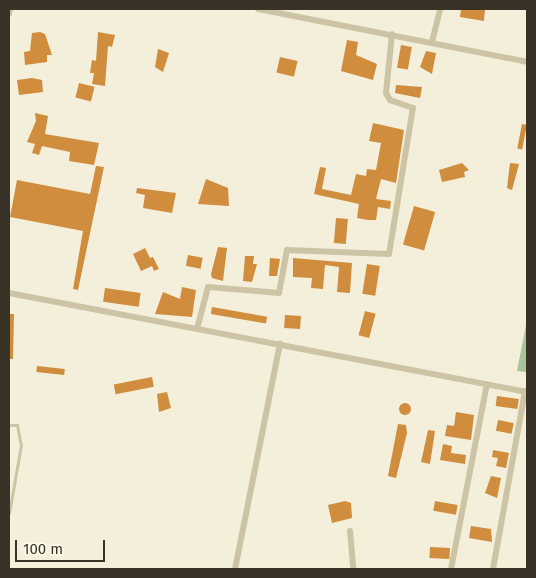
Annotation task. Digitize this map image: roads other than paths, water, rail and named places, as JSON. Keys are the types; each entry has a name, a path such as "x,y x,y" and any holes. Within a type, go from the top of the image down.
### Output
{"street":[{"path":"9,14 10,9"},
{"path":"258,9 527,62"},
{"path":"432,42 440,9"},
{"path":"197,330 208,286 279,293 284,251 389,254 413,108 390,100 386,93 392,34"},
{"path":"9,293 197,330 280,343 526,392 493,569"},
{"path":"235,569 280,343"},
{"path":"451,569 486,384"},
{"path":"350,531 353,569"}],"lane":[{"path":"9,425 17,425 21,434 9,513"}]}
